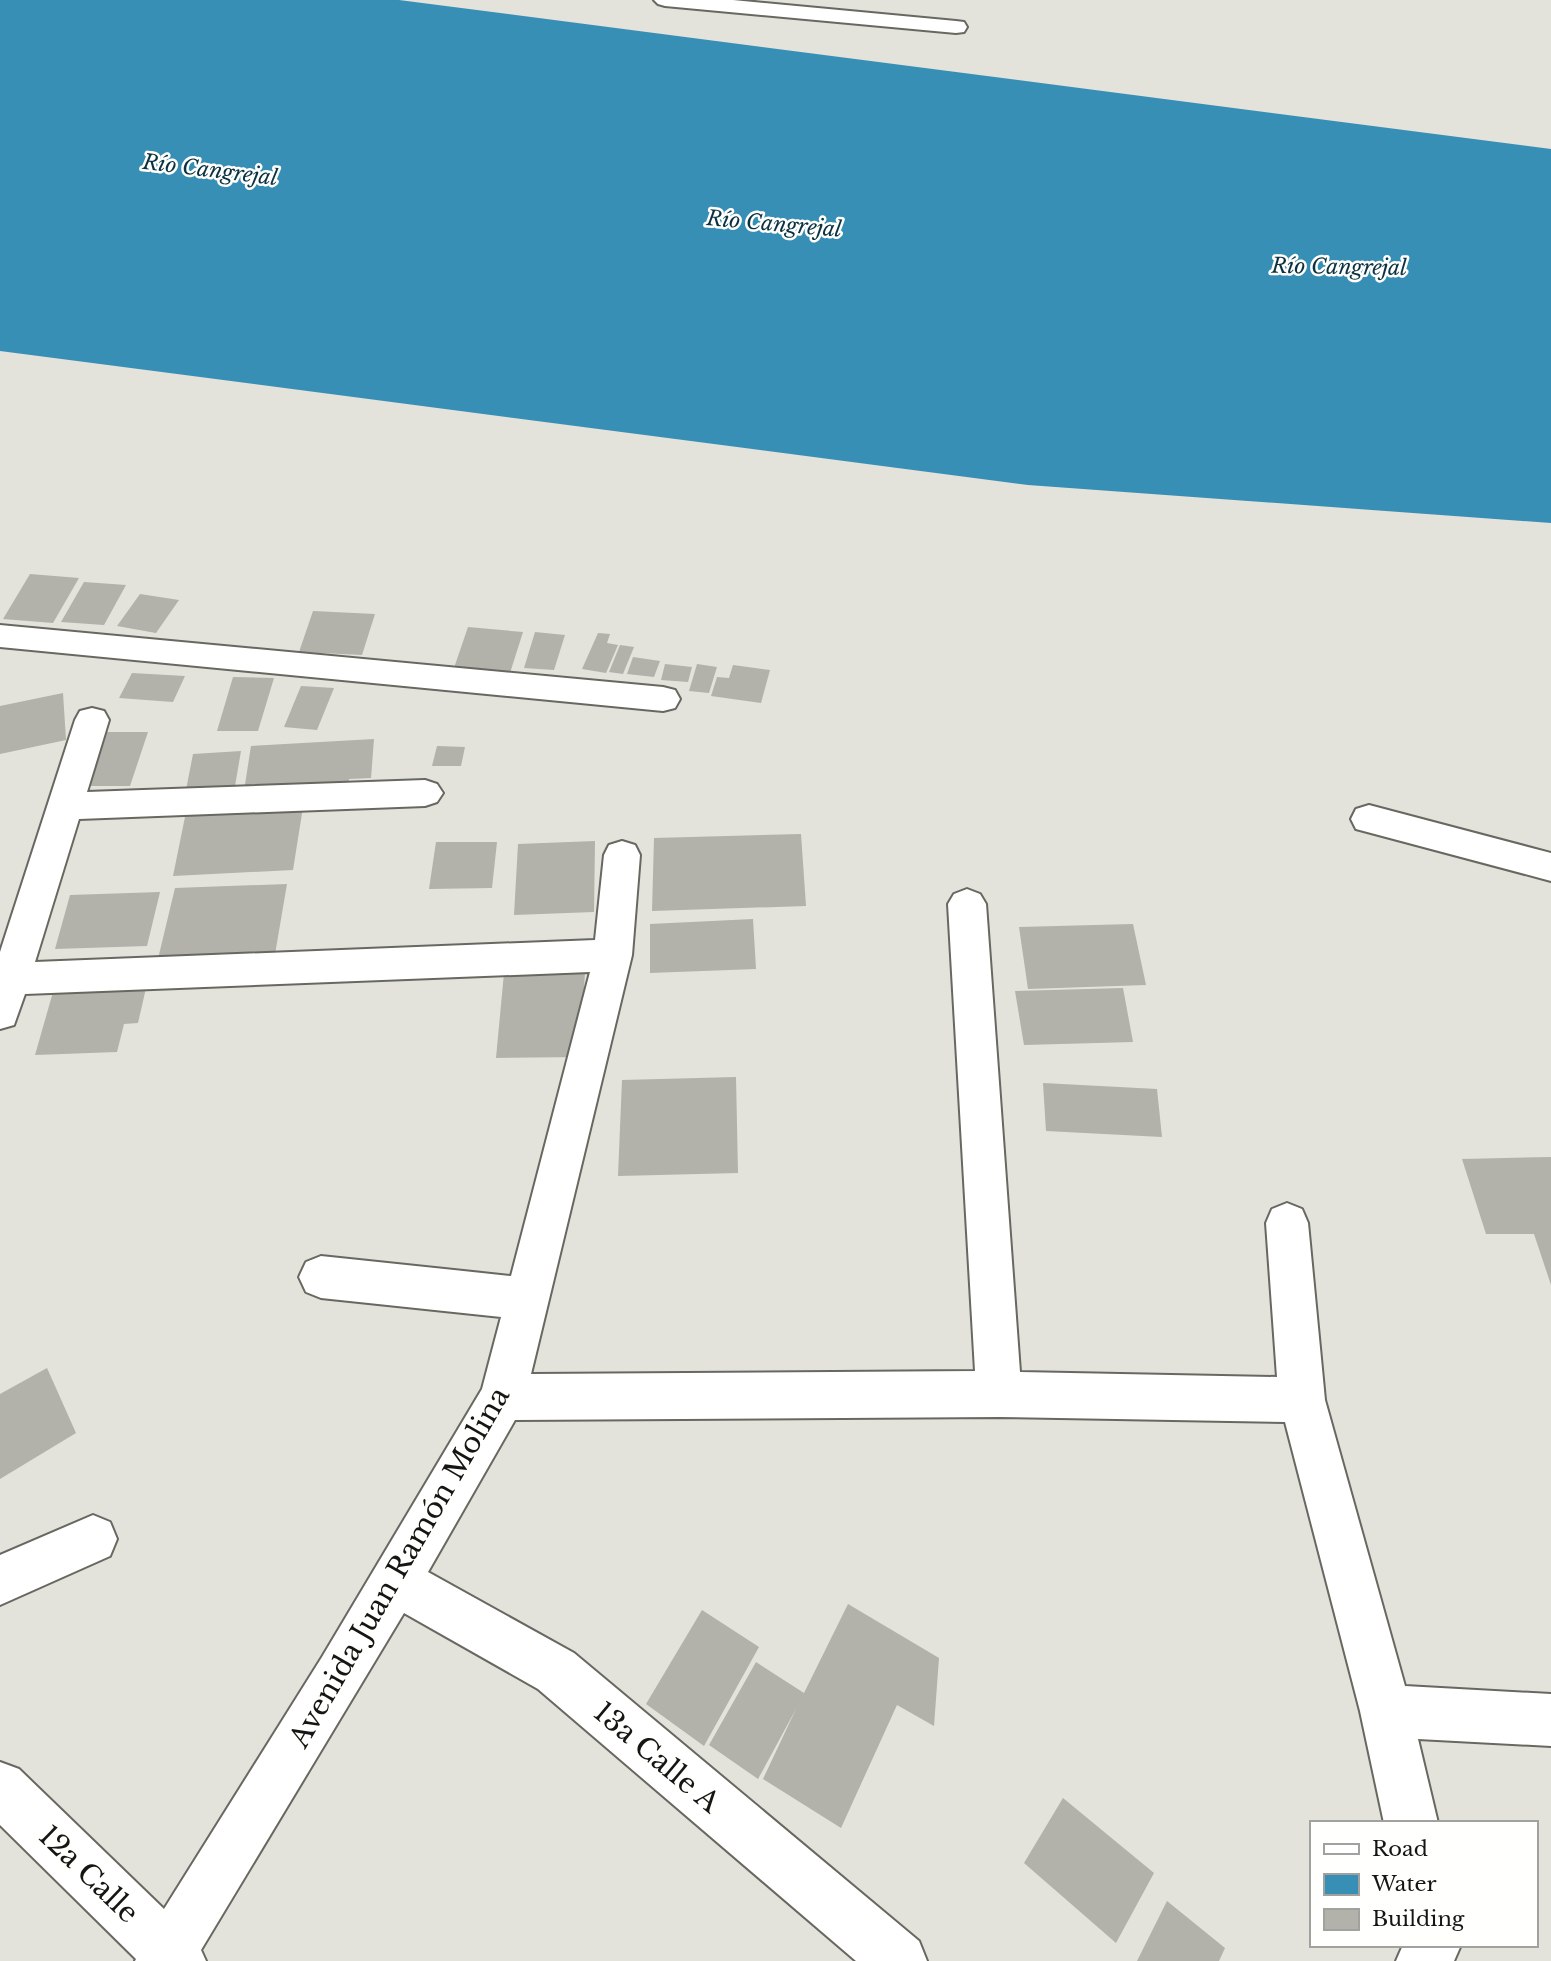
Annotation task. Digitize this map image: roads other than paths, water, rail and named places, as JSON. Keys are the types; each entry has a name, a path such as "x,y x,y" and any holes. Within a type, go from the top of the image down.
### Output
{"street":[{"path":"665,0 956,27"},
{"path":"0,636 663,699"},
{"path":"0,1013 6,978 66,806 92,720"},
{"path":"66,806 425,793"},
{"path":"1369,819 1551,867"},
{"name":"Avenida Juan Ramón Molina","path":"170,1958 503,1397 613,955 622,855"},
{"path":"967,904 999,1394"},
{"path":"6,978 613,955"},
{"path":"1287,1223 1302,1400 1387,1711 1412,1821"},
{"path":"321,1277 528,1299"},
{"path":"503,1397 999,1394 1302,1400"},
{"path":"0,1580 93,1539"},
{"name":"13a Calle A","path":"395,1581 556,1671 899,1961"},
{"path":"1387,1711 1551,1720"},
{"name":"12a Calle","path":"0,1788 170,1958"}],"water":[{"name":"Río Cangrejal","path":"0,0 399,0 1551,149 1551,523 1028,485 0,351"}]}
